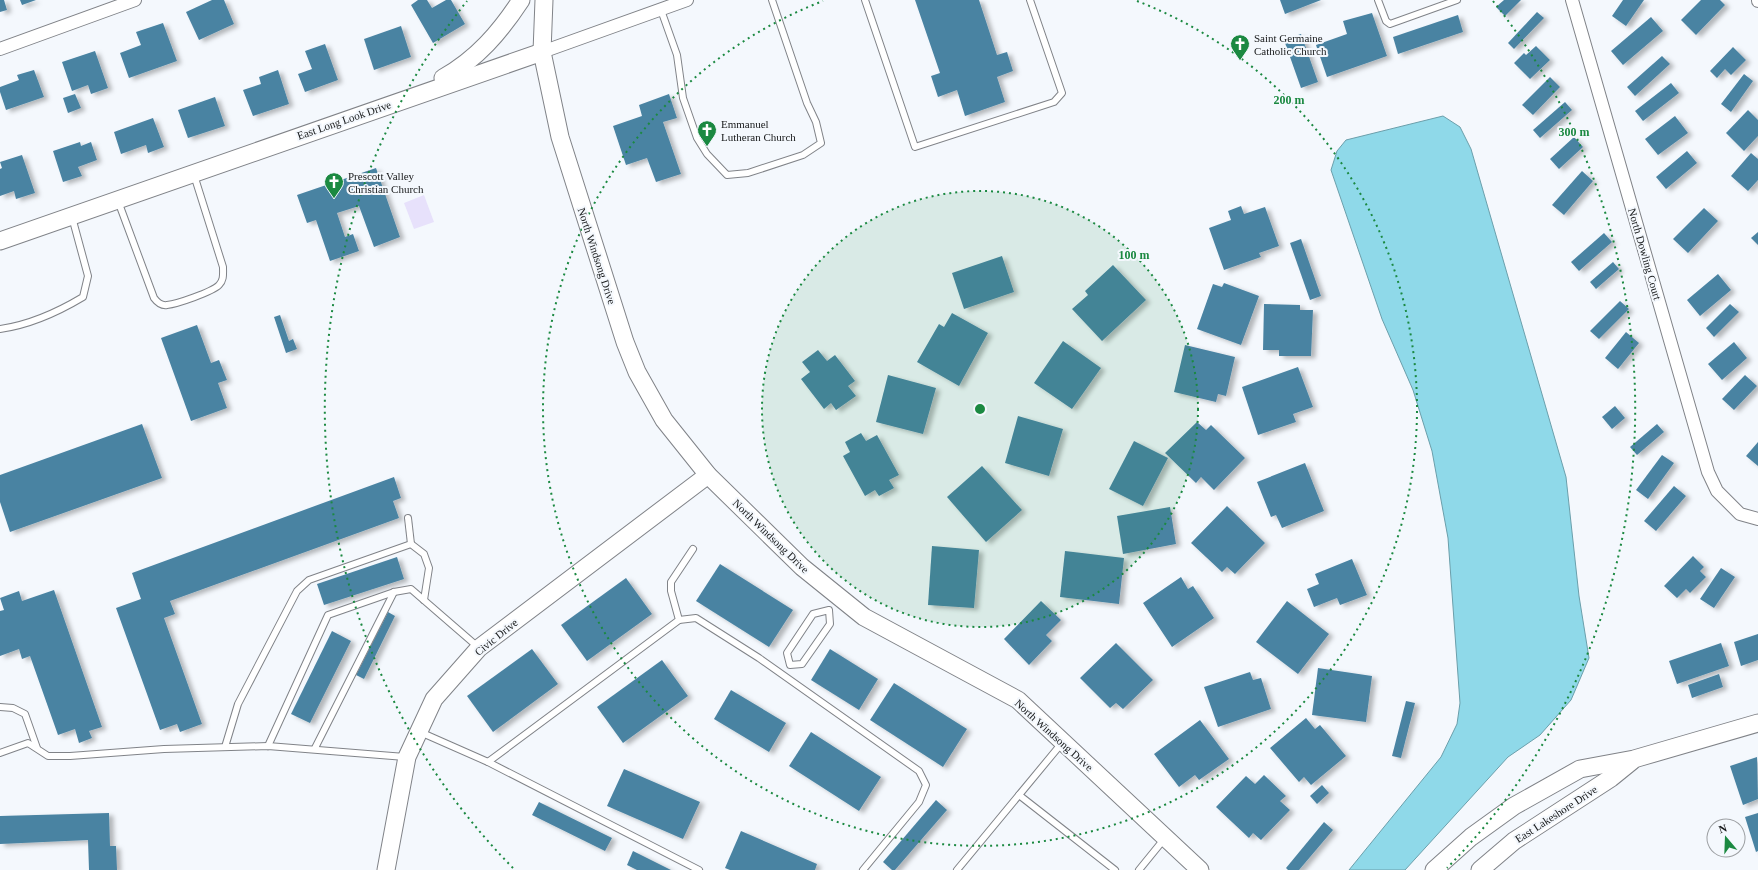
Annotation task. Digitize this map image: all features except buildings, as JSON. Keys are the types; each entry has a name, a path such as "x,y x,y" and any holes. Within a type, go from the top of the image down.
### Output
{"street":[{"path":"0,49 135,0"},
{"path":"410,97 456,71 481,52 506,22 521,0"},
{"name":"North Windsong Drive","path":"544,0 542,52 560,137 625,342 637,372 664,420 708,475 802,567 835,604 864,617 1018,700 1200,870"},
{"name":"East Long Look Drive","path":"0,240 542,52 687,0"},
{"name":"North Dowling Court","path":"1574,2 1708,472 1717,491 1728,503 1740,514 1758,519"},
{"name":"Civic Drive","path":"386,870 407,757 434,699 479,648 708,475"},
{"name":"East Lakeshore Drive","path":"1434,870 1471,837 1514,806 1580,769 1634,759 1758,724"},
{"name":"East Lakeshore Drive","path":"1480,870 1514,841 1611,778 1634,759"}],"lane":[{"path":"661,10 677,55 683,98 697,138 706,154 727,175 748,173 803,155 821,143 816,122 807,103 772,0"},
{"path":"865,0 915,147 1054,102 1062,93 1030,0"},
{"path":"1378,0 1386,21 1390,24 1457,0"},
{"path":"117,200 149,289 159,303 166,305 213,289 220,284 223,278 223,267 193,173"},
{"path":"0,329 10,328 62,310 83,297 88,276 72,216"},
{"path":"408,518 411,544 424,554 429,568 424,600"},
{"path":"225,747 238,704 297,591 309,580 411,544"},
{"path":"679,620 670,582 693,549"},
{"path":"268,746 328,615 394,592 412,589 479,648"},
{"path":"315,748 394,592"},
{"path":"790,665 786,653 813,614 835,604"},
{"path":"790,665 802,664 830,624 835,604"},
{"path":"488,762 679,620 696,618 783,675 919,771 926,785 919,802 863,870"},
{"path":"783,675 790,665"},
{"path":"0,707 13,708 25,714 37,749"},
{"path":"419,731 488,762 699,870"},
{"path":"957,870 1063,742"},
{"path":"0,752 28,743 48,756 70,756 164,749 268,746 315,748 407,757"},
{"path":"1019,795 1115,870"},
{"path":"1139,870 1165,838"}],"shaded area":[{"path":"424,195 434,222 414,229 404,203"}],"water":[{"path":"1443,116 1460,127 1471,149 1566,477 1579,596 1589,658 1571,700 1540,735 1508,757 1405,870 1349,870 1441,757 1457,724 1460,703 1448,538 1432,451 1413,390 1382,319 1331,170 1337,151 1346,140"}],"place":[{"name":"Saint Germaine Catholic Church","path":"1240,61"},
{"name":"Emmanuel Lutheran Church","path":"707,147"},
{"name":"Prescott Valley Christian Church","path":"334,199"}]}
